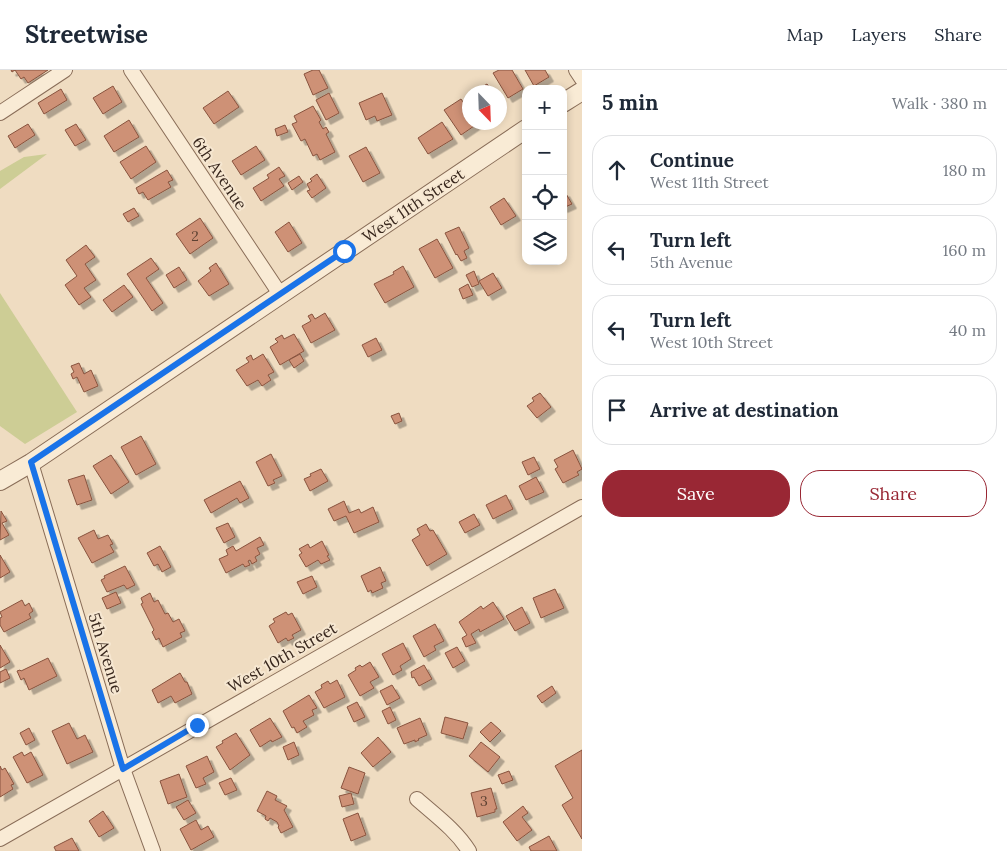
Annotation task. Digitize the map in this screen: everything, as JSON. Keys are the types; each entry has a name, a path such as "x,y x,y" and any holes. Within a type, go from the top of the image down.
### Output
{"street":[{"path":"0,113 65,70"},
{"name":"6th Avenue","path":"131,70 280,294"},
{"path":"576,70 582,79"},
{"path":"567,100 582,90"},
{"name":"West 11th Street","path":"0,481 523,130"},
{"name":"5th Avenue","path":"31,462 123,769 153,851"},
{"name":"West 10th Street","path":"0,839 582,507"},
{"path":"417,799 446,824 469,851"}],"green space":[{"path":"47,154 0,189 0,171 24,157"},
{"path":"0,293 77,412 25,444 0,426"}],"building":[{"path":"15,70 48,70 28,83 24,77 21,79"},
{"path":"313,70 319,70 328,88 313,95 304,74"},
{"path":"499,70 512,70 522,90 508,98 507,85 500,85 493,73"},
{"path":"525,70 545,70 549,77 533,85"},
{"path":"113,86 122,102 103,114 93,98"},
{"path":"61,89 67,100 44,114 38,103"},
{"path":"228,91 239,107 214,124 203,108"},
{"path":"329,93 339,113 326,120 316,100"},
{"path":"382,93 392,115 377,121 375,116 366,120 359,103"},
{"path":"461,99 462,130 468,130 461,135 444,110"},
{"path":"313,106 321,120 319,122 323,129 326,127 329,132 326,134 335,152 320,160 317,154 313,156 305,139 301,141 292,124 297,122 294,116"},
{"path":"129,120 139,137 114,152 104,136"},
{"path":"442,122 453,139 428,154 418,138"},
{"path":"28,124 35,135 15,148 8,136"},
{"path":"76,124 86,140 75,146 65,130"},
{"path":"285,125 288,132 277,136 275,129"},
{"path":"146,146 156,162 131,179 120,162"},
{"path":"256,146 265,160 241,175 232,161"},
{"path":"366,147 380,173 363,182 349,156"},
{"path":"279,167 285,176 279,179 284,186 261,201 253,188 269,178 267,175"},
{"path":"167,170 173,180 168,182 171,187 148,200 143,192 139,194 136,188"},
{"path":"317,174 326,188 312,198 307,191 310,190 307,184"},
{"path":"299,176 303,182 292,190 288,183"},
{"path":"567,195 572,204 567,206"},
{"path":"504,198 516,216 501,225 490,207"},
{"path":"134,208 139,216 128,222 123,214"},
{"path":"200,218 213,238 190,254 176,234"},
{"path":"289,222 302,243 288,252 275,232"},
{"path":"459,227 469,248 464,251 467,258 461,261 445,233"},
{"path":"437,239 453,268 435,278 419,249"},
{"path":"86,245 95,257 85,264 96,280 84,288 91,297 79,305 65,285 77,276 66,260"},
{"path":"151,258 159,269 146,278 163,303 152,311 127,274"},
{"path":"216,263 229,284 209,296 198,281 211,271 209,268"},
{"path":"403,266 414,287 385,303 374,284 394,274 393,272"},
{"path":"179,267 187,280 174,288 166,275"},
{"path":"474,271 479,284 472,287 466,275"},
{"path":"493,273 502,288 488,296 479,281"},
{"path":"468,284 473,295 463,299 459,289"},
{"path":"124,285 133,297 112,312 103,300"},
{"path":"325,313 335,330 311,343 302,326 311,321 308,316 312,314 315,319"},
{"path":"294,334 304,351 280,365 270,347 278,342 275,339 282,335 284,339"},
{"path":"376,338 382,350 368,357 362,345"},
{"path":"263,354 274,372 268,375 271,380 262,386 258,380 247,386 236,370 249,362 246,358 251,355 253,360"},
{"path":"300,354 304,361 294,368 289,360"},
{"path":"79,363 84,374 91,370 98,386 84,392 77,377 73,379 71,374 74,372 71,366"},
{"path":"540,393 551,407 537,418 527,406 534,401 532,398"},
{"path":"399,413 402,421 395,424 391,416"},
{"path":"141,436 156,464 136,475 121,447"},
{"path":"573,450 582,469 577,472 579,475 563,483 555,469 558,467 554,460"},
{"path":"271,454 282,476 273,480 275,483 268,486 256,462"},
{"path":"111,455 129,482 111,494 93,466"},
{"path":"534,457 540,469 528,475 522,462"},
{"path":"321,469 328,481 310,491 304,479"},
{"path":"84,475 92,500 77,505 68,480"},
{"path":"536,477 544,492 526,500 519,486"},
{"path":"240,481 249,498 240,503 237,498 211,513 204,500"},
{"path":"506,495 513,509 493,519 486,505"},
{"path":"344,501 349,513 359,509 361,513 373,507 379,522 354,533 346,516 334,521 328,509"},
{"path":"1,511 7,521 2,523 9,535 0,540"},
{"path":"474,514 480,525 465,533 459,522"},
{"path":"228,523 235,537 224,543 216,528"},
{"path":"426,524 430,531 433,530 447,554 427,566 412,540 420,535 417,529"},
{"path":"94,530 98,539 108,535 113,544 110,545 114,552 92,563 78,538"},
{"path":"260,537 264,545 257,548 260,554 255,557 257,561 252,564 250,560 248,561 250,565 245,567 243,564 226,573 219,559 228,555 226,550 233,546 236,551"},
{"path":"322,541 330,560 321,564 318,560 306,567 299,555 302,553 299,549 308,544 310,548"},
{"path":"160,546 171,567 162,572 158,564 154,566 147,553"},
{"path":"0,555 10,572 0,578"},
{"path":"125,566 135,585 127,589 124,585 107,592 101,580 105,578 104,576"},
{"path":"380,567 386,581 381,583 383,588 372,593 371,590 368,592 361,576"},
{"path":"312,576 317,587 303,594 297,582"},
{"path":"555,589 564,608 541,618 533,598"},
{"path":"116,592 121,603 107,609 102,598"},
{"path":"150,593 154,602 158,600 165,614 168,613 173,622 179,619 185,631 180,633 182,637 163,647 159,638 156,640 152,632 154,630 141,604 143,603 141,598"},
{"path":"22,600 25,606 29,603 33,611 29,614 31,618 4,632 0,625 0,618 2,617 0,612"},
{"path":"493,602 504,619 480,632 479,629 471,634 476,643 466,647 462,638 467,635 459,622 481,606 483,609"},
{"path":"522,607 530,623 515,631 506,616"},
{"path":"286,612 288,615 292,613 301,630 292,635 294,638 288,641 286,638 278,643 269,626 275,622 273,619"},
{"path":"435,624 444,641 434,646 436,650 424,657 413,636"},
{"path":"403,643 411,659 400,666 402,670 393,675 382,654"},
{"path":"0,645 10,662 0,668"},
{"path":"457,647 465,661 453,668 445,653"},
{"path":"48,658 57,676 29,690 24,678 21,680 17,671 21,671"},
{"path":"370,662 379,677 370,682 374,688 360,696 348,675 360,665 362,667"},
{"path":"424,665 432,679 419,686 414,677 412,678 411,672"},
{"path":"6,669 10,678 0,683 0,672"},
{"path":"180,673 185,682 187,682 192,694 175,703 171,696 158,703 152,690"},
{"path":"337,680 345,697 324,708 315,692 328,681 330,684"},
{"path":"392,685 400,698 387,705 380,691"},
{"path":"552,686 556,693 542,703 537,696"},
{"path":"309,695 317,708 312,710 314,715 303,721 307,727 297,733 294,727 292,728 283,711"},
{"path":"357,702 365,717 354,722 347,707"},
{"path":"390,707 396,720 388,724 382,711"},
{"path":"445,717 468,723 463,739 441,733"},
{"path":"270,718 282,737 272,742 271,740 260,747 250,730"},
{"path":"420,718 427,735 415,742 415,740 404,744 397,728"},
{"path":"491,722 501,731 490,742 480,732"},
{"path":"69,723 77,739 85,735 93,752 67,764 52,731"},
{"path":"29,728 35,740 26,745 20,733"},
{"path":"236,733 250,755 230,770 216,747"},
{"path":"378,737 391,752 373,767 361,753"},
{"path":"294,742 299,755 288,760 283,747"},
{"path":"481,742 500,757 488,772 469,756"},
{"path":"582,750 582,839 562,805 573,798 555,766"},
{"path":"22,752 24,756 31,752 43,775 27,783 13,757"},
{"path":"207,756 214,772 203,778 206,784 196,788 186,766"},
{"path":"0,766 2,770 5,768 14,784 11,785 13,789 0,797"},
{"path":"349,767 365,773 358,794 341,788"},
{"path":"509,771 513,780 502,784 498,775"},
{"path":"179,774 187,797 168,804 160,781"},
{"path":"231,778 237,790 225,795 219,783"},
{"path":"491,788 497,809 495,809 495,812 477,817 471,793"},
{"path":"267,791 277,796 275,800 287,806 284,810 293,827 281,833 277,822 270,818 268,821 265,819 266,816 257,811"},
{"path":"351,793 354,804 342,807 339,796"},
{"path":"188,800 196,813 184,820 176,807"},
{"path":"523,806 528,813 522,817 532,830 517,841 503,822"},
{"path":"103,811 114,828 99,837 89,821"},
{"path":"358,813 366,835 351,841 343,819"},
{"path":"196,820 201,830 208,826 214,837 191,850 180,829"},
{"path":"549,836 557,851 531,851 529,847"},
{"path":"72,838 79,851 56,851 54,847"}],"route":[{"path":"197,725 123,769 31,462 344,251"}]}
